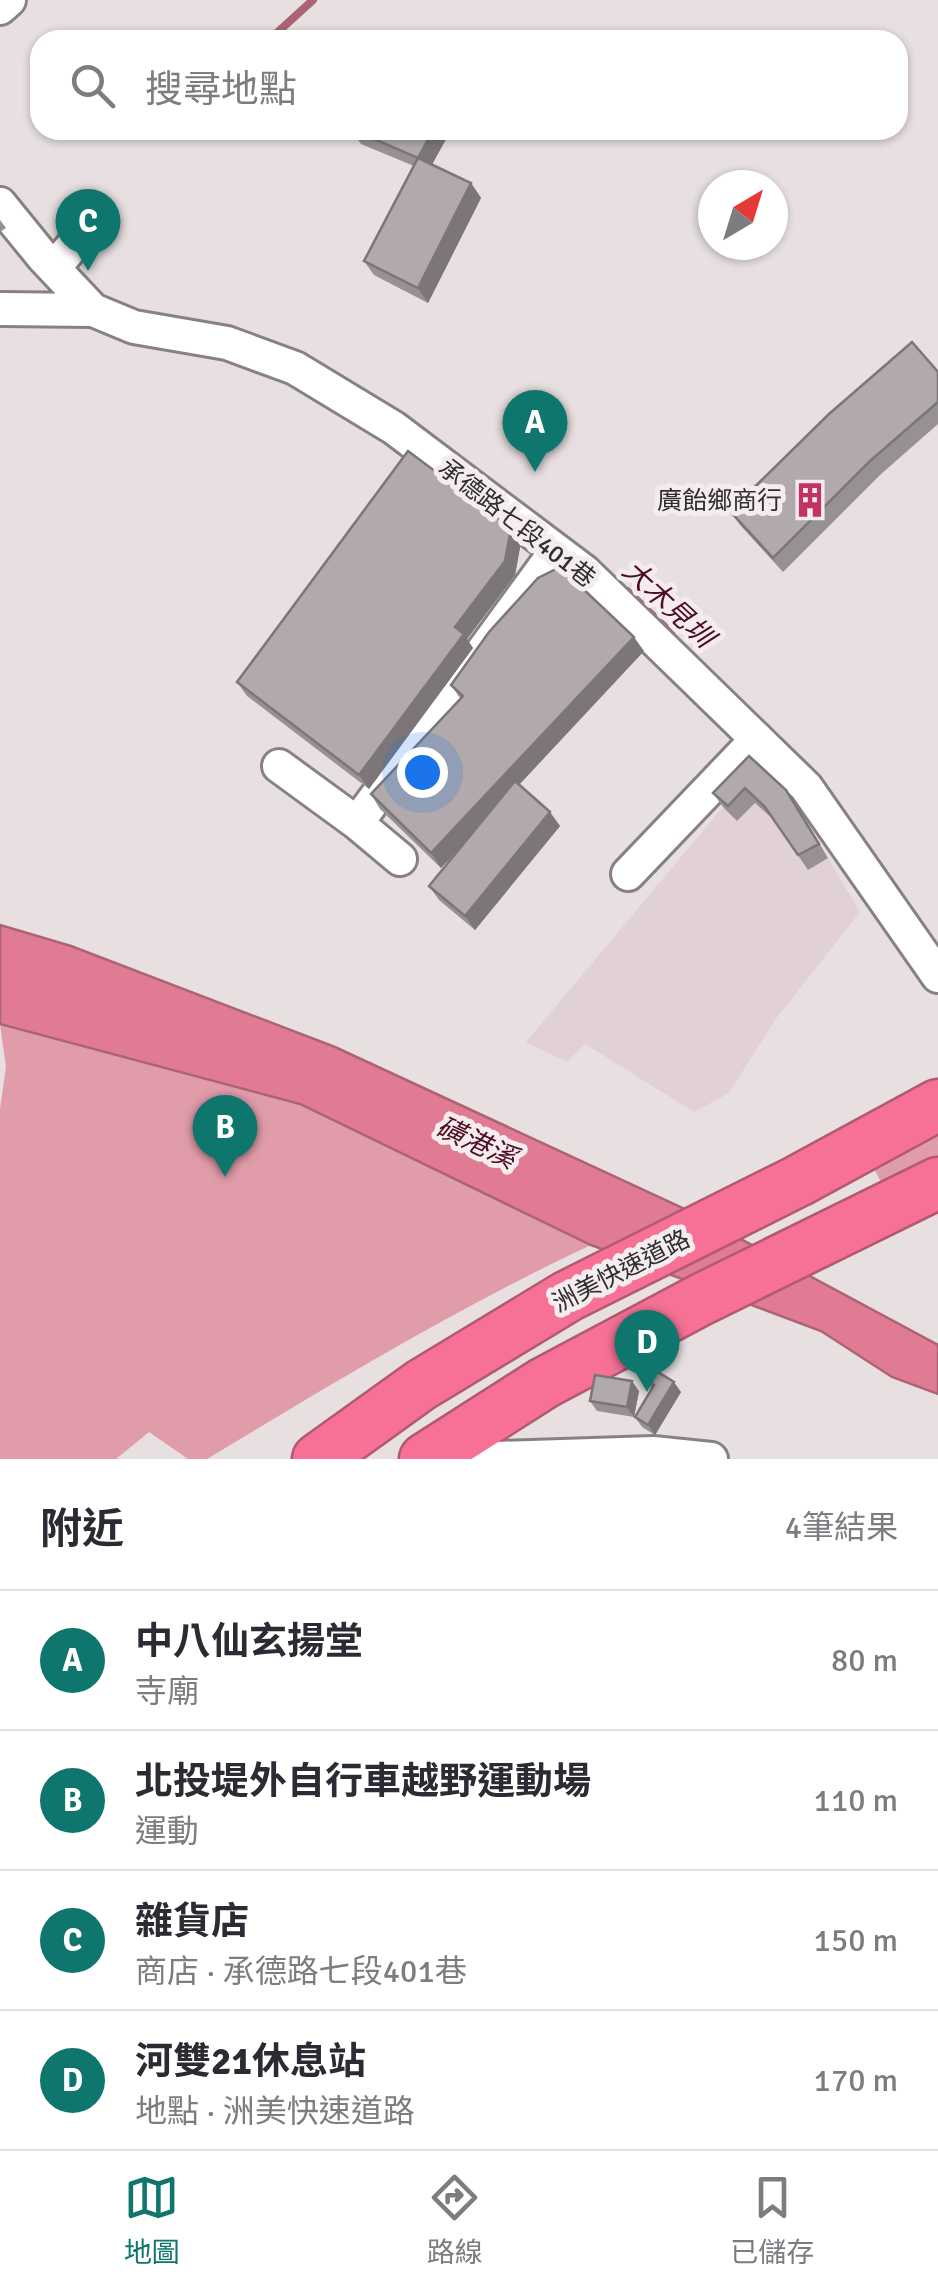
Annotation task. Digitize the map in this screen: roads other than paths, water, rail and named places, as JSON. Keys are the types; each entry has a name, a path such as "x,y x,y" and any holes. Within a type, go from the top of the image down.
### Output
{"highway":[{"name":"洲美快速道路","path":"318,1459 421,1385 568,1296 798,1181 938,1105"},
{"path":"425,1459 562,1374 702,1299 938,1183"}],"street":[{"path":"0,8 9,0"},
{"name":"承德路七段401巷","path":"0,204 93,310 134,328 228,344 295,368 394,428 584,572 806,787 938,976"},
{"path":"54,268 96,218"},
{"path":"0,309 93,310"},
{"path":"357,823 556,550"},
{"path":"628,874 757,739"},
{"path":"278,766 400,859"},
{"path":"484,1458 711,1459"}],"water":[{"name":"磺港溪","path":"0,925 71,946 335,1047 685,1209 938,1345 938,1394 892,1377 821,1331 591,1245 300,1104 0,1024"}],"waterway":[{"path":"280,30 313,0"},
{"name":"大木見圳","path":"627,591 671,633"}],"place":[{"name":"雜貨店","path":"88,271"},
{"name":"中八仙玄揚堂","path":"535,472"},
{"name":"廣飴鄉商行","path":"810,500"},
{"name":"北投堤外自行車越野運動場","path":"225,1177"},
{"name":"河雙21休息站","path":"647,1392"}]}
